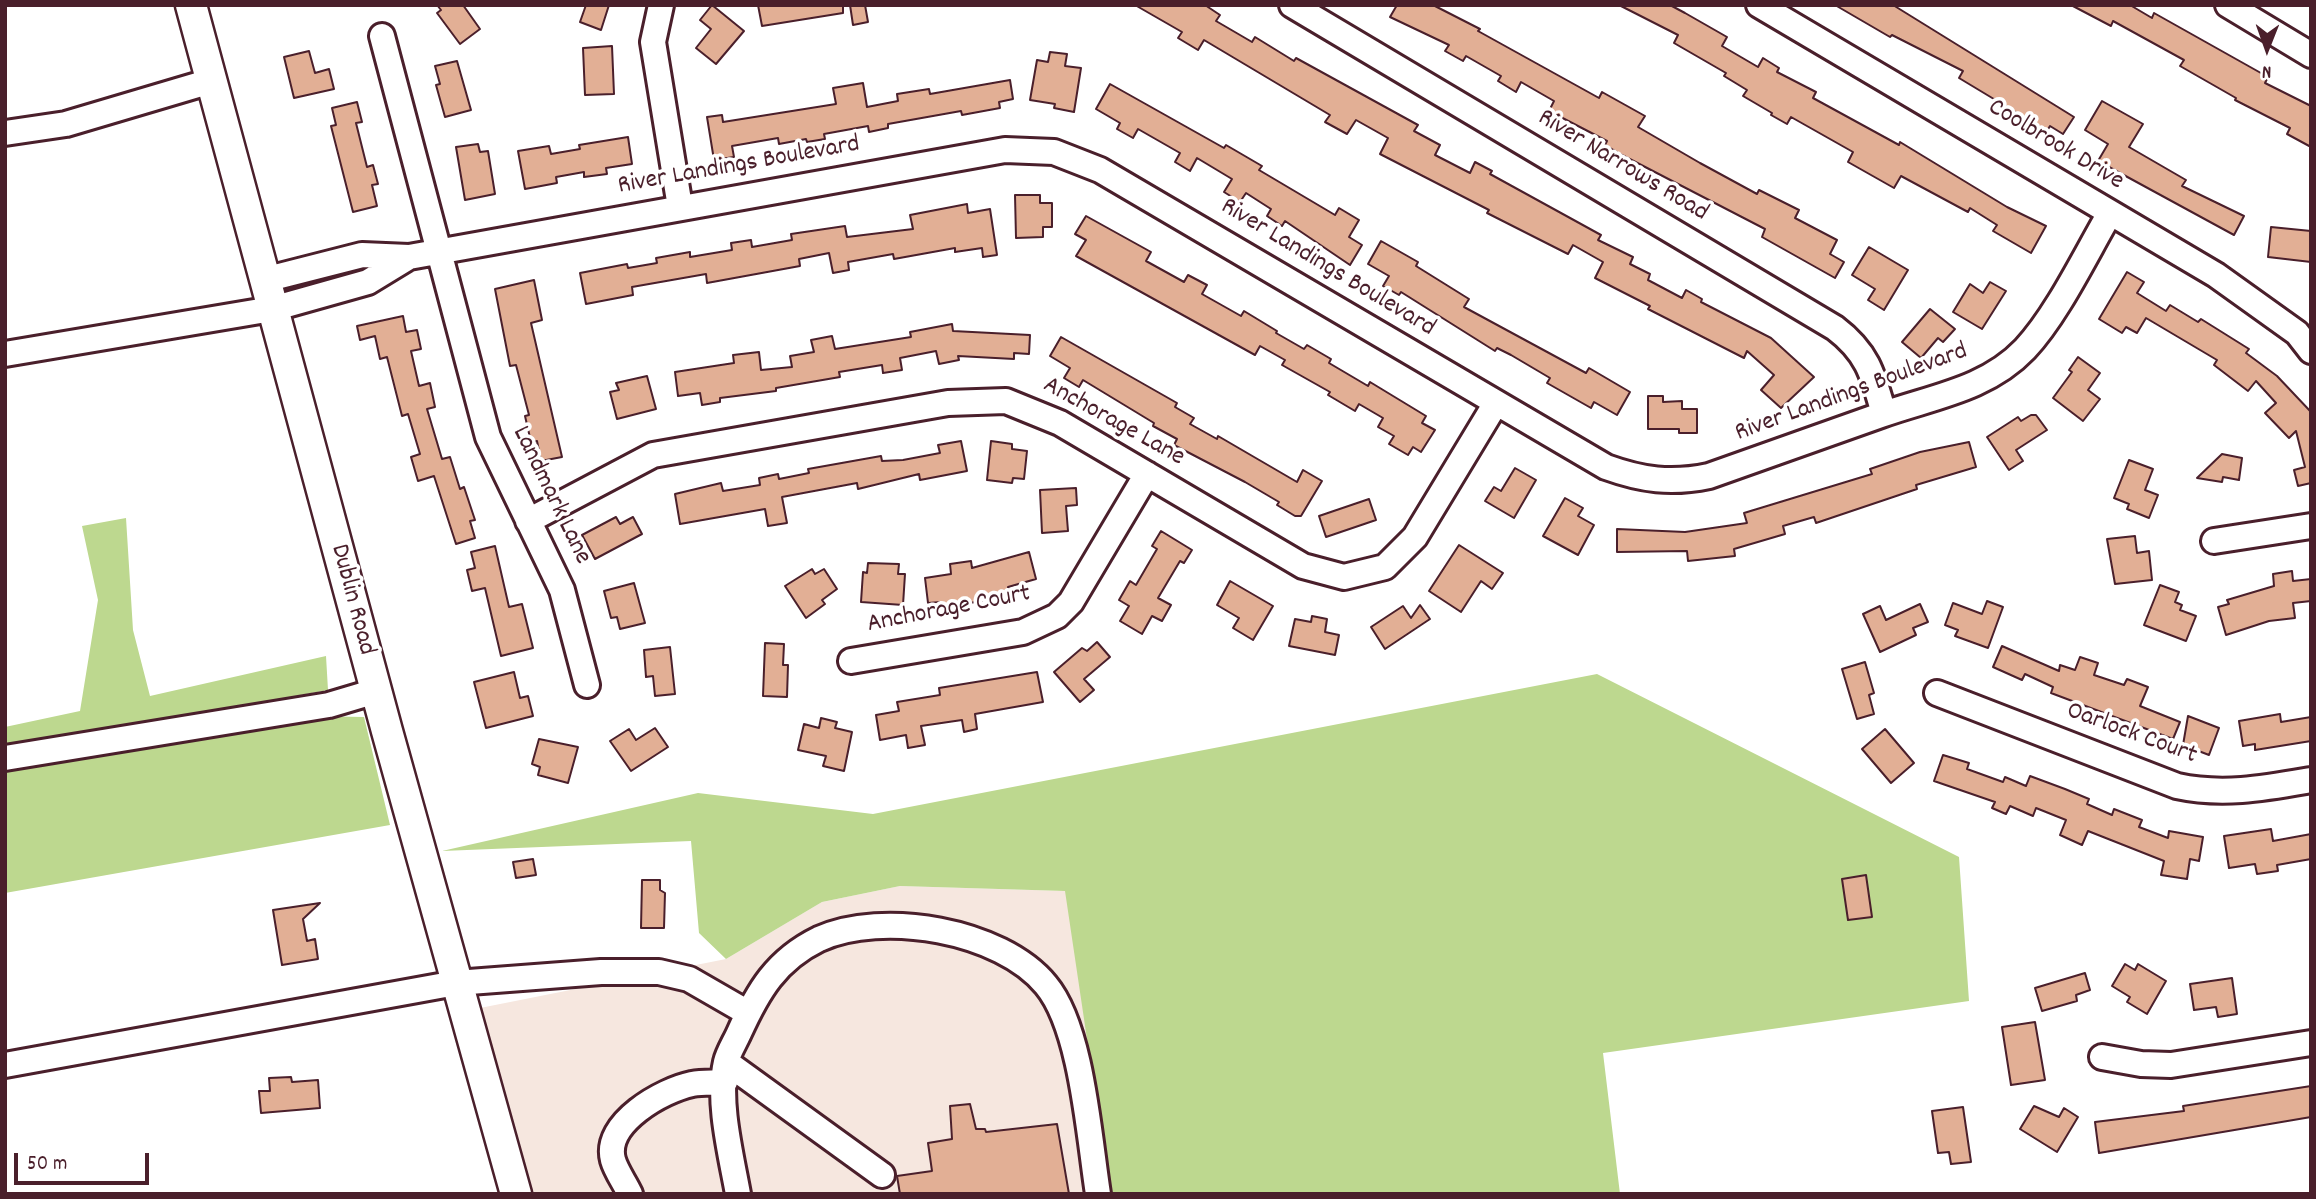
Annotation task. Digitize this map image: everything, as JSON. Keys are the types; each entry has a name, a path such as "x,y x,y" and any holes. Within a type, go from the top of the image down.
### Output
{"main road":[{"name":"Dublin Road","path":"191,5 376,691 516,1194"}],"street":[{"path":"661,5 653,42 680,207"},
{"name":"River Narrows Road","path":"1292,5 1835,328 1861,351 1870,366 1884,414"},
{"name":"Coolbrook Drive","path":"1759,5 2216,275 2306,335"},
{"path":"2241,9 2311,55"},
{"name":"Landmark Lane","path":"382,36 490,445 562,590 587,685"},
{"path":"5,133 66,124 211,80"},
{"name":"River Landings Boulevard","path":"264,280 362,254 409,257 1005,150 1054,152 1100,170 1606,467 1657,481 1682,482 1709,476 1978,383 2025,349 2046,322 2110,213"},
{"name":"River Landings Boulevard","path":"5,355 272,309 368,282 409,257"},
{"name":"Anchorage Lane","path":"528,521 653,455 977,400 1006,401 1036,411 1303,566 1344,577 1385,567 1415,537 1496,403"},
{"name":"Anchorage Court","path":"851,661 1023,632 1057,616 1071,601 1147,474"},
{"path":"2214,541 2311,526"},
{"path":"5,758 329,705 376,691"},
{"name":"Oarlock Court","path":"1937,693 2177,786 2204,792 2231,792 2311,780"},
{"path":"738,1194 726,1126 726,1072 748,1013 764,982 787,960 820,939 870,926 935,928 988,943 1046,985 1076,1057 1098,1194"},
{"path":"5,1065 456,983 601,972 659,972 689,979 748,1013"},
{"path":"2102,1057 2141,1064 2171,1065 2311,1043"},
{"path":"726,1072 882,1175"},
{"path":"630,1194 612,1158 617,1133 629,1118 664,1094 726,1072"}],"shaded area":[{"path":"900,886 1066,891 1110,1194 527,1194 475,1009 726,959 822,902"}],"green space":[{"path":"126,518 133,630 150,696 326,656 328,690 5,749 5,727 80,711 98,600 82,526"},
{"path":"1597,674 1959,857 1969,1001 1603,1053 1620,1194 1110,1194 1065,891 900,886 822,902 726,959 699,933 691,841 442,851 698,793 873,814"},
{"path":"308,716 364,717 390,825 5,893 5,766"}],"building":[{"path":"437,5 463,5 480,29 460,44 437,13 441,10"},
{"path":"586,5 609,5 601,30 580,22"},
{"path":"712,5 744,31 716,64 696,48 711,29 700,20"},
{"path":"758,5 843,5 843,13 762,26"},
{"path":"850,5 865,5 868,22 853,25"},
{"path":"1135,5 1205,5 1220,15 1216,21 1252,42 1255,37 1294,61 1296,58 1418,125 1414,131 1440,145 1435,155 1470,173 1475,162 1492,171 1490,174 1601,235 1598,240 1633,257 1630,264 1650,274 1648,280 1682,298 1686,290 1702,299 1701,302 1771,338 1814,377 1781,408 1761,390 1774,375 1747,351 1744,358 1648,309 1650,306 1595,278 1603,262 1573,245 1568,254 1487,213 1489,210 1380,154 1388,138 1356,120 1347,134 1325,122 1330,115 1204,40 1198,50 1178,38 1182,32"},
{"path":"1397,5 1433,5 1599,98 1602,92 1645,116 1638,127 1700,163 1757,194 1759,190 1799,210 1795,218 1837,240 1830,254 1844,262 1835,278 1762,237 1765,229 1622,155 1605,145 1607,141 1549,111 1554,101 1521,82 1516,92 1498,81 1501,76 1466,56 1463,61 1445,51 1449,45 1390,17"},
{"path":"1619,5 1670,5 1727,37 1722,46 1758,67 1763,58 1779,68 1777,72 1816,92 1813,98 1899,145 1900,142 2007,207 2046,226 2031,253 1993,231 1997,225 1970,208 1968,212 1901,176 1894,188 1848,162 1853,152 1791,117 1787,124 1771,115 1772,113 1743,96 1747,90 1724,76 1726,73 1674,43 1678,35"},
{"path":"1835,5 1893,5 2074,117 2063,134 2050,126 2047,131 1959,78 1963,71 1892,35 1890,37"},
{"path":"2071,5 2130,5 2152,18 2154,13 2268,77 2265,83 2311,106 2311,147 2287,134 2290,128 2235,100 2236,98 2180,66 2184,60 2113,21 2111,26"},
{"path":"612,46 614,94 585,95 583,48"},
{"path":"309,51 315,73 329,69 334,89 294,98 284,57"},
{"path":"1050,52 1067,54 1065,66 1081,68 1074,112 1054,108 1055,104 1030,100 1037,60 1048,62"},
{"path":"457,61 471,110 445,117 436,85 440,84 435,66"},
{"path":"1010,80 1013,99 999,102 1000,108 962,115 961,111 888,124 888,128 869,132 868,126 824,134 825,139 807,142 806,139 779,144 778,138 732,146 734,157 714,160 707,117 722,115 723,122 836,104 833,88 863,83 867,107 898,101 897,94 929,89 930,94"},
{"path":"1110,84 1224,148 1226,145 1262,166 1259,170 1335,215 1339,208 1359,220 1349,237 1362,245 1350,265 1285,221 1282,226 1267,216 1271,209 1246,193 1240,202 1224,192 1232,179 1197,158 1190,171 1175,162 1180,153 1138,129 1133,138 1117,129 1120,123 1096,109"},
{"path":"2102,101 2143,124 2129,147 2186,180 2182,186 2244,216 2234,235 2098,161 2108,144 2085,130"},
{"path":"357,102 362,122 356,123 367,167 373,165 378,184 372,185 377,206 353,212 331,126 336,125 332,108"},
{"path":"628,137 632,164 606,168 607,174 584,177 584,172 556,177 557,183 525,189 518,151 549,146 551,154 580,149 579,145"},
{"path":"478,144 480,152 488,151 495,194 465,200 456,147"},
{"path":"1015,195 1040,195 1040,203 1052,203 1052,227 1043,227 1043,237 1016,238"},
{"path":"967,204 968,213 990,209 997,255 983,257 982,248 955,252 955,248 894,259 893,254 848,262 849,270 833,273 829,253 799,259 800,266 707,283 706,274 632,287 633,295 586,304 580,273 627,264 628,268 657,263 656,258 690,252 690,257 732,250 731,243 751,240 752,247 792,240 791,234 845,226 847,237 913,229 910,215"},
{"path":"1086,216 1151,252 1146,261 1184,282 1188,275 1207,285 1202,294 1241,316 1244,311 1304,349 1307,345 1331,359 1329,363 1368,386 1370,382 1426,416 1422,423 1435,430 1421,452 1413,447 1408,455 1389,444 1394,436 1378,427 1383,418 1359,404 1355,411 1328,395 1330,392 1282,365 1285,360 1260,346 1255,355 1076,256 1086,240 1075,234"},
{"path":"2271,227 2311,231 2311,262 2268,257"},
{"path":"1381,241 1418,262 1416,266 1469,299 1464,307 1586,373 1589,368 1630,392 1617,415 1594,402 1591,408 1547,383 1550,378 1511,355 1497,348 1495,351 1401,292 1399,295 1383,286 1389,276 1368,264"},
{"path":"1869,247 1908,270 1884,310 1868,300 1875,289 1852,275"},
{"path":"2127,272 2144,282 2137,293 2166,311 2170,305 2198,322 2201,319 2249,349 2246,353 2277,376 2311,412 2311,483 2298,486 2294,470 2305,467 2296,431 2289,438 2265,413 2276,403 2256,381 2248,391 2214,365 2217,360 2146,318 2137,333 2126,327 2122,333 2099,319"},
{"path":"534,280 542,320 531,323 562,457 541,461 537,441 531,442 525,416 529,415 516,365 510,366 495,289"},
{"path":"1990,282 2006,291 1982,329 1953,312 1970,284 1983,293"},
{"path":"1930,309 1955,329 1943,342 1938,338 1921,358 1902,342"},
{"path":"403,316 406,332 417,330 421,349 411,351 419,386 430,383 435,407 427,409 442,459 450,457 460,489 464,487 475,520 470,521 475,538 456,544 434,476 418,481 411,457 420,454 408,414 402,416 387,357 380,359 375,336 360,340 357,326"},
{"path":"952,324 953,331 1030,335 1029,354 1014,353 1014,359 958,356 959,360 939,364 936,351 900,358 902,370 883,373 882,365 839,372 840,377 776,388 776,391 720,398 720,402 702,405 700,393 678,396 675,372 734,363 733,355 759,352 761,370 792,367 790,356 814,352 811,340 832,336 835,349 911,337 910,332"},
{"path":"1061,337 1177,403 1175,407 1194,418 1190,424 1217,439 1218,436 1297,482 1303,470 1322,481 1301,516 1295,516 1277,505 1279,502 1245,482 1174,445 1177,439 1083,380 1079,387 1064,378 1070,368 1050,356"},
{"path":"2078,357 2100,373 2088,390 2100,399 2083,421 2053,398 2072,372 2069,370"},
{"path":"647,376 656,409 617,419 610,392 619,390 616,383"},
{"path":"1648,396 1663,396 1663,402 1682,401 1682,409 1697,409 1697,433 1679,433 1679,429 1648,429"},
{"path":"2036,415 2047,430 2016,450 2023,461 2009,470 1987,437 2018,417 2021,421"},
{"path":"961,441 967,471 920,480 919,474 858,489 857,483 782,497 787,523 768,526 765,509 680,524 675,494 721,483 723,491 760,485 759,478 778,474 779,479 809,473 808,469 881,456 882,461 903,460 940,453 938,445"},
{"path":"991,441 1012,444 1012,449 1027,451 1024,479 1013,478 1012,483 987,480"},
{"path":"1969,442 1976,467 1916,485 1917,489 1816,523 1814,517 1783,526 1785,534 1734,549 1735,556 1688,561 1687,551 1617,552 1617,529 1685,532 1747,523 1744,513 1872,474 1870,469 1920,452"},
{"path":"2222,454 2242,458 2239,480 2223,477 2222,482 2197,478"},
{"path":"2129,460 2153,469 2145,490 2158,495 2149,518 2127,509 2129,504 2114,498"},
{"path":"1515,468 1536,480 1514,518 1485,501 1494,487 1501,491"},
{"path":"1076,488 1077,505 1066,506 1068,531 1042,533 1040,490"},
{"path":"1565,498 1583,508 1578,516 1594,525 1578,555 1543,536"},
{"path":"1369,499 1376,520 1326,537 1319,516"},
{"path":"616,517 620,524 633,517 642,534 595,559 582,535"},
{"path":"1161,531 1192,550 1184,563 1180,561 1158,598 1171,605 1162,621 1152,616 1142,634 1120,621 1129,606 1119,600 1130,581 1136,585 1157,549 1152,546"},
{"path":"2135,536 2137,553 2149,551 2152,580 2115,584 2107,539"},
{"path":"1459,545 1503,573 1492,589 1481,581 1461,612 1429,591"},
{"path":"495,546 509,607 522,604 533,648 501,656 485,588 472,591 467,570 475,568 471,552"},
{"path":"1029,552 1036,579 1008,587 1009,592 977,602 942,606 941,602 928,603 925,578 951,574 950,564 971,561 972,568"},
{"path":"868,563 899,564 898,574 905,574 903,605 861,602 863,572 867,573"},
{"path":"812,569 815,574 824,569 837,589 822,600 825,604 806,618 785,586"},
{"path":"2292,571 2293,581 2311,579 2311,601 2293,603 2295,618 2269,621 2226,635 2218,607 2229,604 2227,600 2274,586 2273,574"},
{"path":"1230,581 1273,606 1253,640 1233,628 1239,618 1217,605"},
{"path":"634,583 645,623 620,629 617,617 611,618 604,591"},
{"path":"2160,585 2179,592 2175,602 2182,605 2180,610 2196,616 2186,641 2144,625"},
{"path":"1987,601 2003,607 1988,648 1955,636 1958,630 1945,625 1953,603 1982,614"},
{"path":"1920,604 1928,622 1913,628 1916,635 1880,652 1863,614 1880,606 1886,620"},
{"path":"1420,605 1430,619 1385,649 1371,627 1403,606 1411,618"},
{"path":"1312,616 1327,619 1325,632 1339,635 1335,655 1289,646 1295,619 1311,622"},
{"path":"1097,642 1110,657 1084,679 1094,690 1080,702 1054,672 1082,648 1087,651"},
{"path":"765,643 784,644 783,665 788,665 787,697 763,696"},
{"path":"2002,646 2059,671 2060,665 2075,670 2080,657 2098,663 2094,675 2124,685 2127,679 2148,687 2140,706 2180,722 2173,739 2051,693 2053,687 2025,674 2022,680 1993,667"},
{"path":"670,647 675,694 655,696 653,676 646,677 644,650"},
{"path":"1865,662 1874,693 1869,695 1874,714 1857,719 1842,669"},
{"path":"514,672 520,698 528,696 533,716 486,728 474,682"},
{"path":"1037,672 1043,702 975,714 977,729 964,732 962,720 921,726 925,745 908,748 906,735 880,740 876,715 899,711 897,702 940,695 939,688"},
{"path":"2280,714 2281,722 2311,717 2311,741 2255,750 2255,744 2243,746 2239,721"},
{"path":"2188,716 2219,728 2209,755 2183,745"},
{"path":"821,718 837,722 835,728 852,732 844,771 823,766 826,756 798,750 804,724 819,728"},
{"path":"655,728 668,747 631,771 610,741 629,729 636,740"},
{"path":"1885,729 1914,763 1891,783 1862,749"},
{"path":"539,739 578,747 568,783 538,775 540,767 532,764"},
{"path":"1943,755 1969,763 1967,769 2003,782 2005,777 2026,786 2030,776 2089,799 2087,804 2112,815 2114,809 2142,820 2139,827 2168,838 2169,831 2203,837 2199,861 2190,859 2187,879 2161,875 2164,861 2088,831 2082,845 2060,835 2066,820 2036,808 2033,816 2010,806 2006,814 1992,808 1995,802 1934,781"},
{"path":"2271,829 2273,841 2311,834 2311,859 2277,865 2278,871 2257,874 2255,864 2229,868 2224,836"},
{"path":"533,859 536,875 516,878 513,862"},
{"path":"1866,875 1872,917 1848,920 1842,879"},
{"path":"642,880 660,880 660,890 665,893 664,928 641,928"},
{"path":"320,903 303,919 307,941 315,939 318,959 282,965 273,910"},
{"path":"2125,964 2135,970 2138,964 2166,981 2147,1014 2127,1002 2130,997 2112,986"},
{"path":"2085,973 2090,990 2076,995 2077,1001 2042,1011 2035,988"},
{"path":"2232,978 2237,1014 2218,1017 2216,1007 2194,1010 2190,984"},
{"path":"2035,1022 2045,1080 2011,1085 2002,1027"},
{"path":"291,1077 292,1082 318,1080 320,1108 261,1113 259,1091 270,1091 269,1078"},
{"path":"2311,1086 2311,1117 2099,1153 2095,1122 2184,1111 2183,1106"},
{"path":"970,1104 976,1129 985,1129 986,1132 1057,1124 1069,1194 900,1194 897,1176 932,1171 928,1143 952,1139 950,1106"},
{"path":"2034,1106 2059,1117 2064,1108 2078,1117 2057,1152 2020,1129"},
{"path":"1963,1107 1971,1162 1951,1164 1949,1152 1938,1153 1932,1111"}]}
